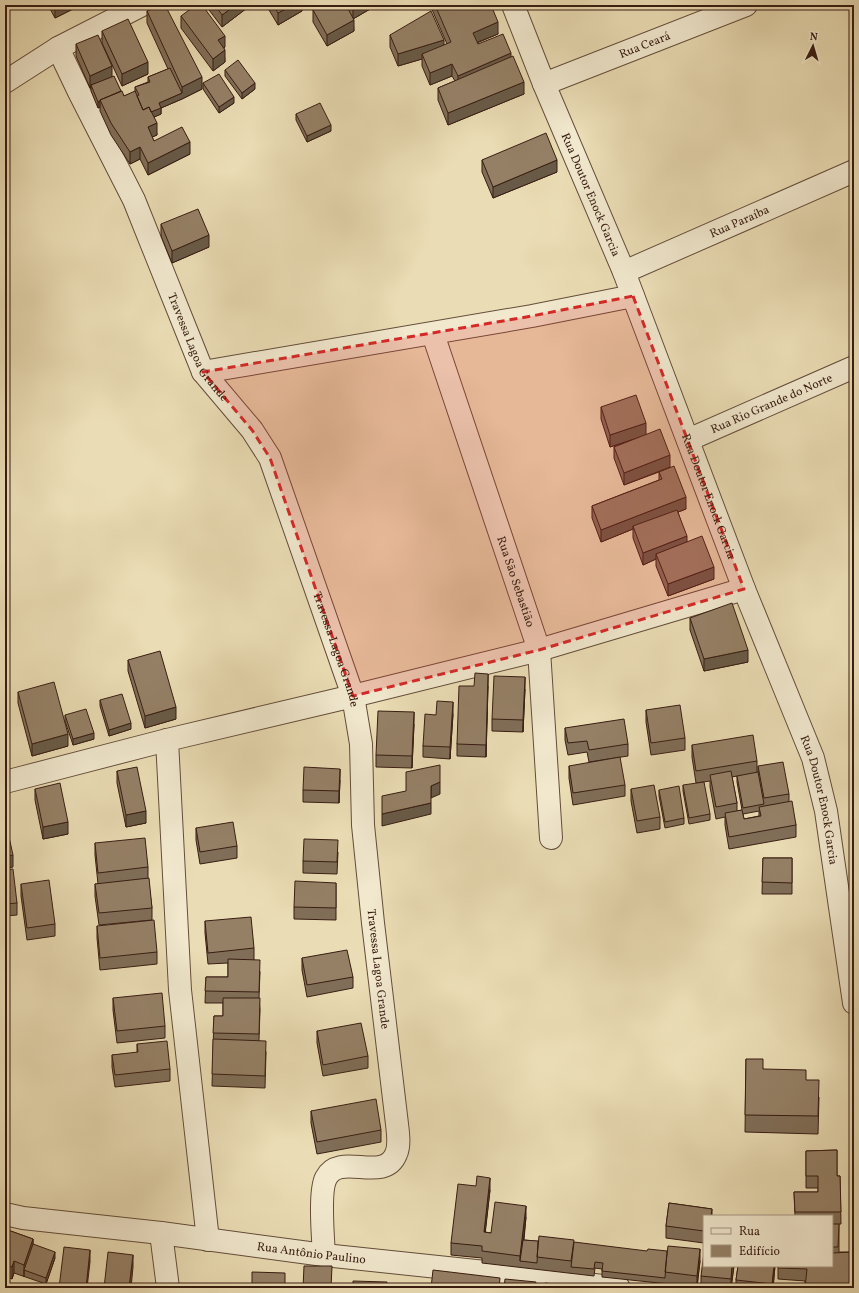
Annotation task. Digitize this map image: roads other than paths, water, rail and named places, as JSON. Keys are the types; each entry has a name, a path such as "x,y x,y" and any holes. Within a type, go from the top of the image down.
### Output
{"street":[{"path":"5,82 58,48 142,5"},
{"name":"Rua Doutor Enock Garcia","path":"513,5 544,84 624,272 744,589 813,758 826,811 854,1003"},
{"name":"Rua Ceará","path":"544,84 746,5"},
{"name":"Travessa Lagoa Grande","path":"58,48 78,92 134,200 203,372 252,430 270,458 353,696 361,744 364,833 373,923 396,1108 398,1139 396,1155 388,1164 379,1168 350,1166 338,1167 330,1172 325,1179 322,1197 324,1255"},
{"name":"Rua Paraíba","path":"624,272 854,171"},
{"path":"203,372 433,334 633,296"},
{"name":"Rua São Sebastião","path":"433,334 539,650 551,838"},
{"name":"Rua Rio Grande do Norte","path":"688,440 854,367"},
{"path":"5,782 167,740 539,650 744,589"},
{"path":"167,740 180,990 208,1240"},
{"name":"Rua Antônio Paulino","path":"5,1214 23,1218 324,1255 506,1274 619,1288"},
{"path":"162,1234 168,1288"}]}
